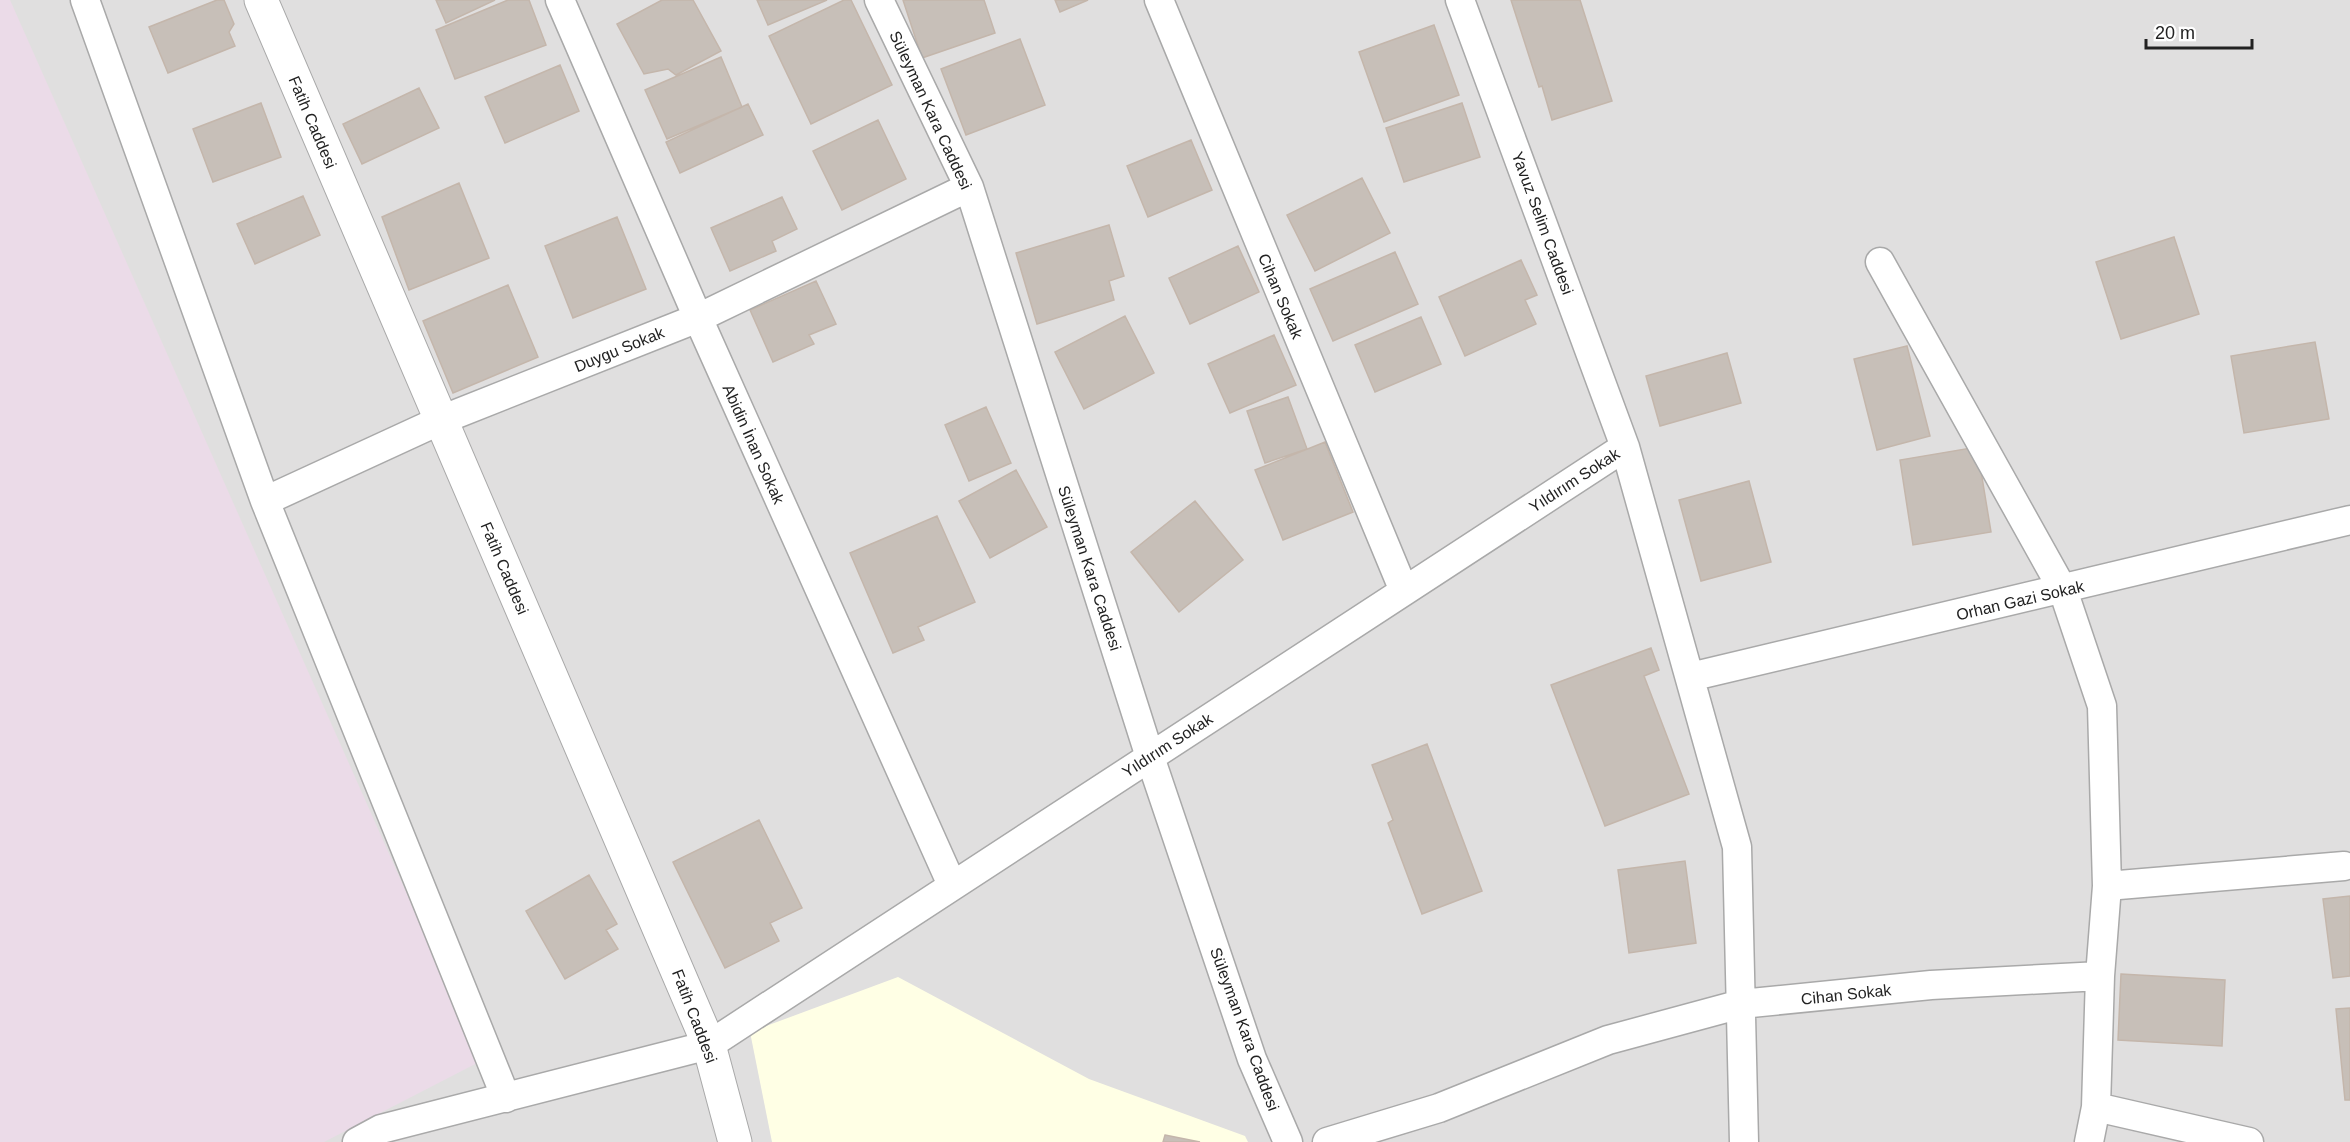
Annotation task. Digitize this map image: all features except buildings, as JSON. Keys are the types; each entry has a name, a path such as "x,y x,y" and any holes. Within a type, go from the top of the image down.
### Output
{"street":[{"path":"85,0 264,501 506,1098"},
{"name":"Fatih Caddesi","path":"261,0 709,1045 735,1142"},
{"name":"Abidin İnan Sokak","path":"560,0 698,318 952,885"},
{"name":"Süleyman Kara Caddesi","path":"879,0 969,187 1150,757 1252,1059 1288,1142"},
{"name":"Cihan Sokak","path":"1159,0 1404,591"},
{"name":"Yavuz Selim Caddesi","path":"1460,0 1625,447 1737,847 1744,1142"},
{"name":"Duygu Sokak","path":"264,501 441,420 698,318 969,187"},
{"path":"1880,262 2063,590 2102,706 2106,886 2100,976 2096,1107 2089,1142"},
{"name":"Yıldırım Sokak","path":"357,1142 381,1129 709,1045 1625,447"},
{"name":"Orhan Gazi Sokak","path":"1690,677 2350,520"},
{"path":"2106,886 2344,866"},
{"name":"Cihan Sokak","path":"1328,1142 1439,1108 1608,1040 1741,1004 1931,985 2100,976"},
{"path":"2096,1107 2249,1142"}],"shaded area":[{"path":"0,0 2350,0 2350,1142 0,1142"},
{"path":"0,0 10,0 481,1061 324,1142 0,1142"},
{"path":"898,977 1089,1079 1245,1136 1248,1142 772,1142 750,1032"}]}
